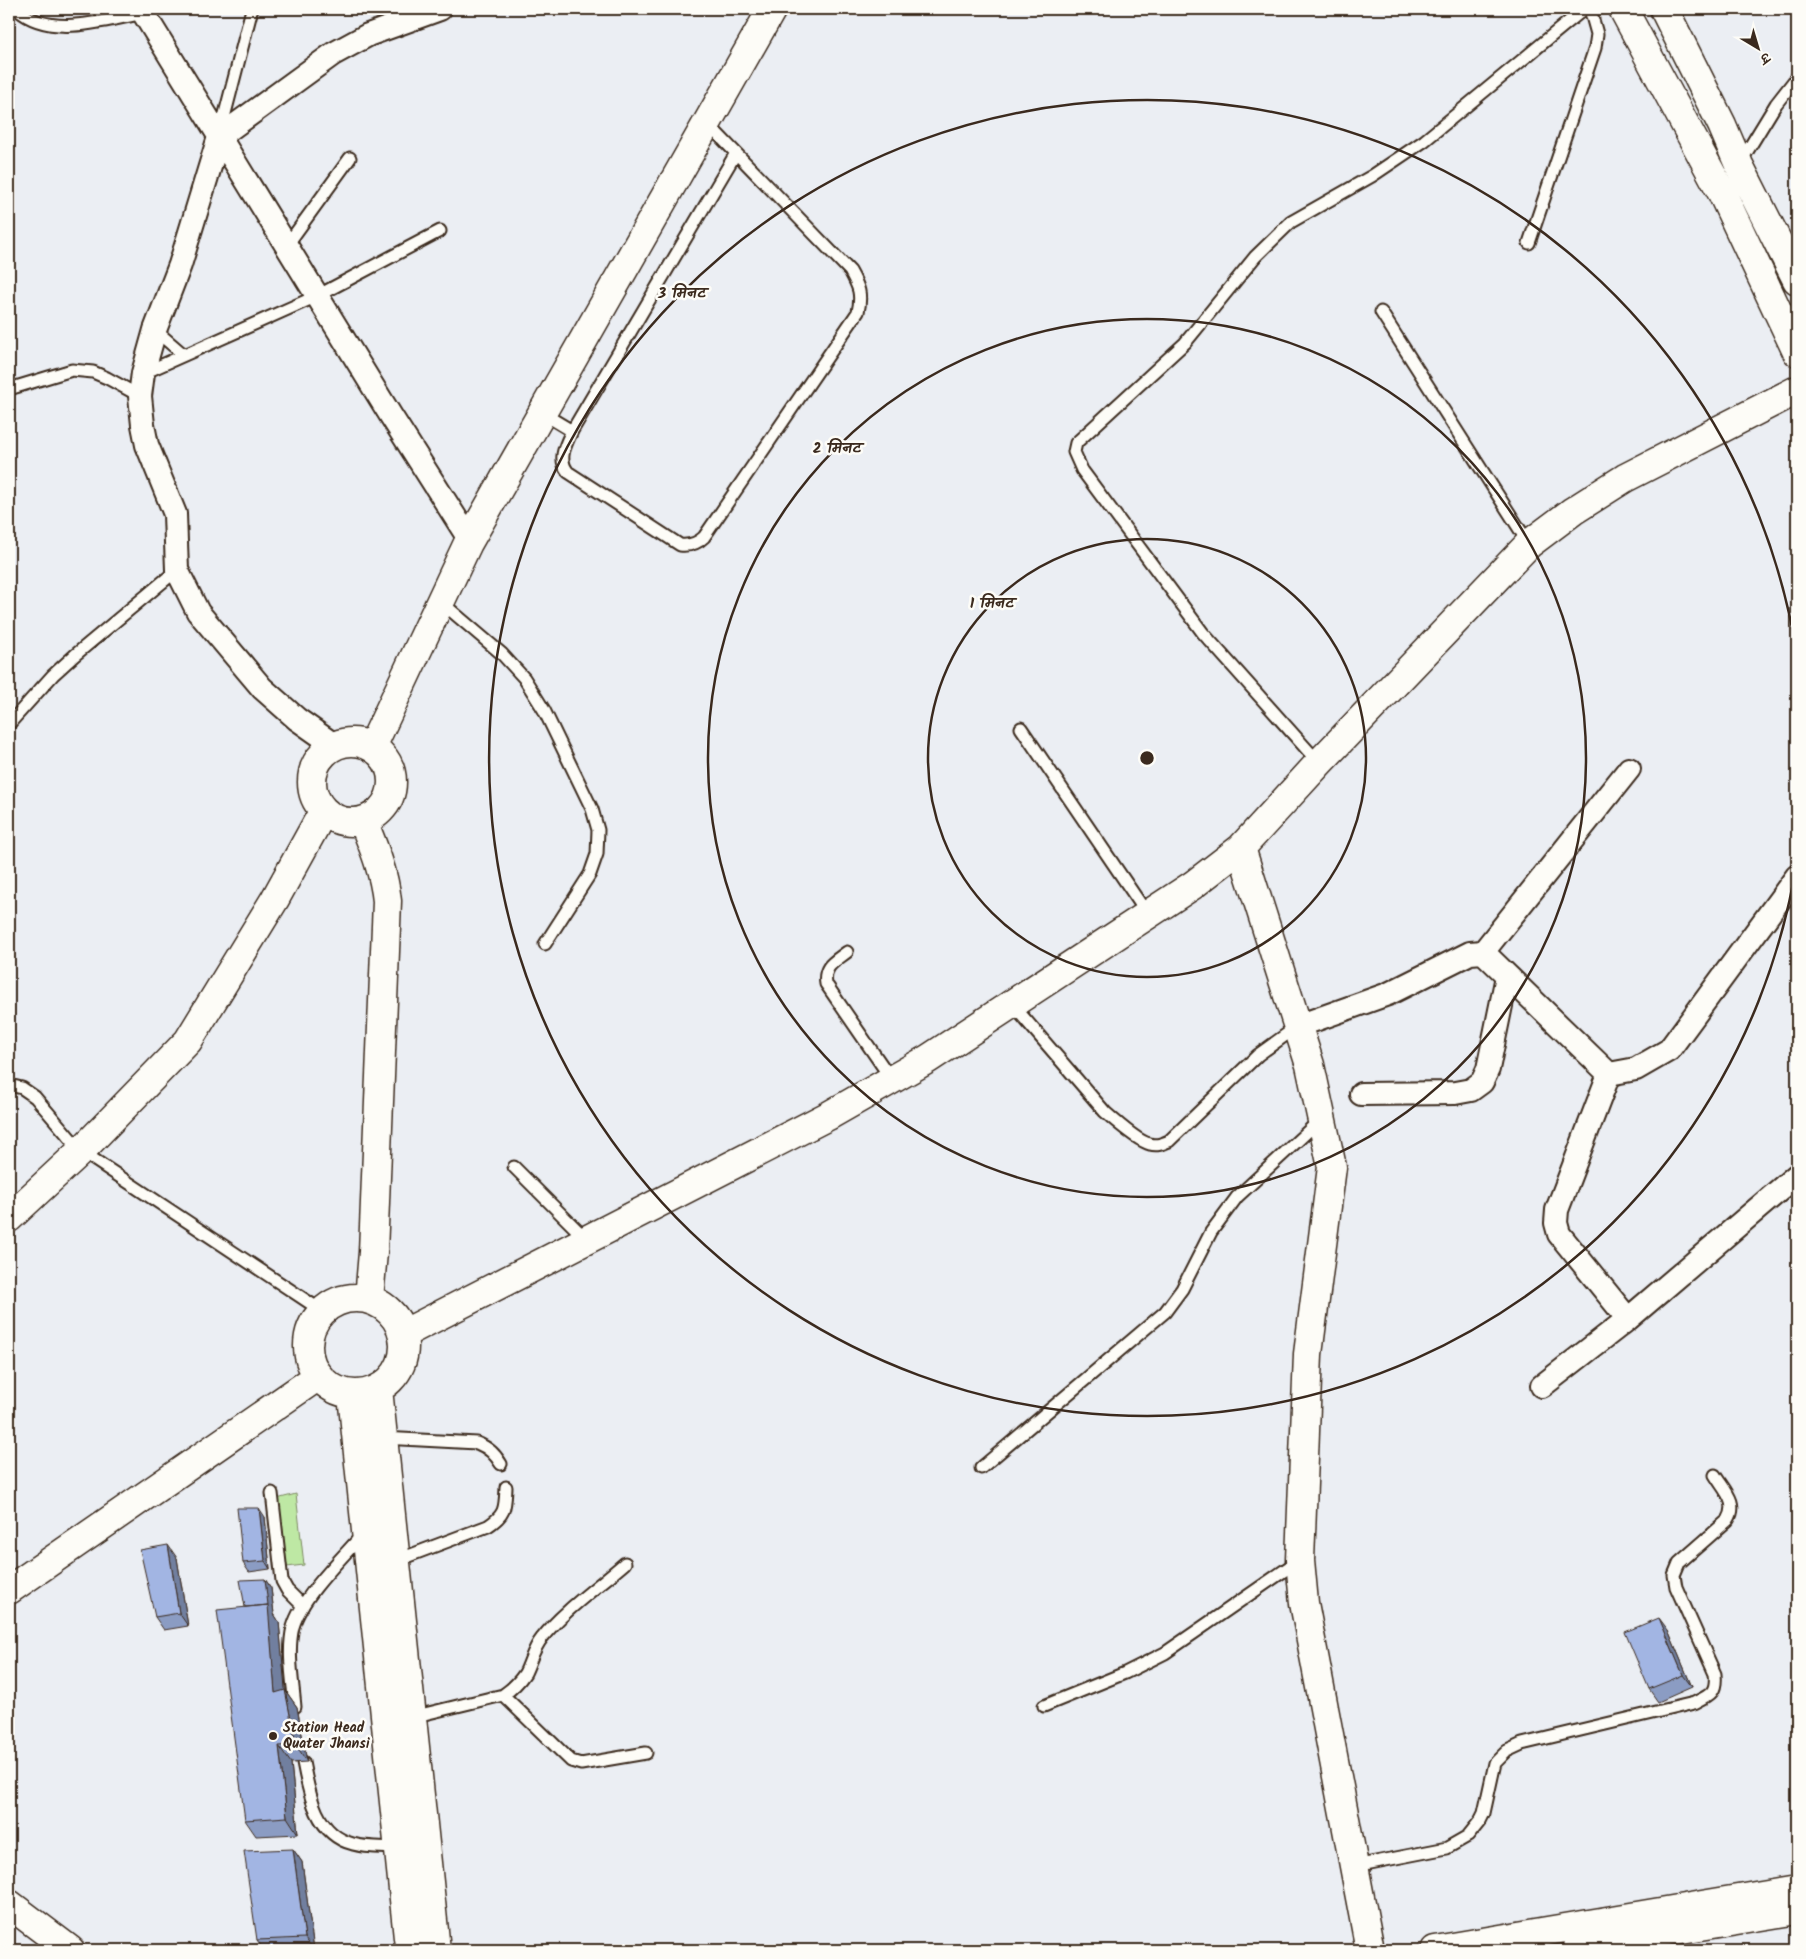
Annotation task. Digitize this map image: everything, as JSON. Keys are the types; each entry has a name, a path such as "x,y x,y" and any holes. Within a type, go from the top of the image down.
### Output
{"street":[{"path":"334,746 297,719 262,688 198,612 177,570 175,514 147,445 142,425 140,396 143,373 155,330 180,265 219,137 333,54 368,35 440,9"},
{"path":"372,747 468,543 772,9"},
{"path":"1623,9 1722,193 1797,352"},
{"path":"1664,9 1797,280"},
{"path":"143,11 317,296 466,534 468,543"},
{"path":"403,1334 828,1116 928,1060 1193,885 1241,848 1319,763 1530,544 1572,510 1625,478 1797,390"},
{"path":"347,742 360,742 372,747 382,755 389,766 392,779 391,793 385,805 375,816 363,821 348,823 335,820 323,812 315,801 311,788 312,775 316,763 324,753 334,746 347,742"},
{"path":"1298,1026 1388,994 1470,953 1483,952 1629,769"},
{"path":"9,1218 80,1151 188,1041 275,899 323,812"},
{"path":"363,821 385,882 387,901 373,1252 369,1299"},
{"path":"1241,848 1310,1065 1332,1167 1308,1354 1300,1560 1304,1603 1370,1950"},
{"path":"1609,1074 1636,1070 1668,1050 1797,876"},
{"path":"1483,952 1609,1074"},
{"path":"1361,1094 1455,1093 1471,1090 1482,1082 1488,1069 1507,976"},
{"path":"1609,1074 1557,1210 1556,1223 1559,1234 1628,1319"},
{"path":"1542,1386 1628,1319 1797,1175"},
{"path":"352,1297 369,1299 384,1306 395,1316 403,1334 405,1345 403,1360 396,1374 386,1385 378,1389 352,1395 342,1393 317,1377 308,1358 307,1341 312,1325 322,1312 336,1302 352,1297"},
{"path":"9,1590 317,1377"},
{"path":"378,1389 383,1438 379,1529 399,1848 411,1950"},
{"path":"352,1395 379,1529 395,1561 436,1950"},
{"path":"1435,1950 1797,1889"},
{"path":"9,1904 70,1950"},
{"path":"1577,1950 1658,1942 1797,1910"}],"lane":[{"path":"17,9 24,15 49,24 76,25 143,11"},
{"path":"219,137 252,9"},
{"path":"1319,763 1203,633 1082,470 1074,452 1076,443 1185,343 1254,257 1291,222 1372,176 1424,141 1584,9"},
{"path":"1529,243 1595,48 1597,34 1590,9"},
{"path":"1722,193 1776,104 1797,78"},
{"path":"707,123 736,153 850,271 858,286 861,299 858,312 698,542 689,546 680,545 568,472 564,468 562,460 572,431 736,153"},
{"path":"286,245 350,158"},
{"path":"143,373 317,296 440,231"},
{"path":"1380,312 1530,544"},
{"path":"155,330 184,355"},
{"path":"9,389 72,370 93,372 140,396"},
{"path":"542,412 572,431"},
{"path":"9,724 60,669 177,570"},
{"path":"441,602 502,654 524,678 544,710 592,809 598,830 597,854 590,874 545,944"},
{"path":"1021,728 1148,915"},
{"path":"847,952 828,967 824,975 826,984 892,1080"},
{"path":"1012,1004 1105,1112 1148,1144 1159,1145 1169,1141 1258,1055 1298,1026"},
{"path":"9,1085 22,1088 35,1097 80,1151 322,1312"},
{"path":"981,1468 1165,1312 1182,1289 1211,1232 1237,1197 1322,1118"},
{"path":"514,1168 587,1241"},
{"path":"383,1438 477,1443 487,1447 496,1455 501,1464"},
{"path":"1357,1875 1447,1848 1468,1836 1484,1813 1495,1763 1507,1751 1522,1744 1694,1703 1710,1695 1716,1684 1715,1674 1676,1587 1674,1574 1679,1563 1728,1520 1733,1511 1732,1502 1715,1475"},
{"path":"395,1561 488,1526 498,1519 506,1508 506,1488"},
{"path":"272,1493 282,1581 287,1590 303,1606"},
{"path":"295,1707 291,1648 293,1627 313,1591 379,1529"},
{"path":"1044,1706 1125,1673 1165,1652 1300,1560"},
{"path":"412,1717 504,1695 516,1686 525,1673 537,1645 554,1625 625,1563"},
{"path":"504,1695 571,1761 581,1764 646,1753"},
{"path":"303,1762 309,1796 324,1825 335,1835 352,1844 399,1848"}],"green space":[{"path":"296,1494 304,1565 278,1568 269,1501"}],"building":[{"path":"237,1508 259,1508 265,1561 243,1563"},
{"path":"168,1545 179,1613 155,1617 140,1550"},
{"path":"265,1579 268,1605 245,1607 240,1580"},
{"name":"Station Head Quater Jhansi","path":"268,1605 275,1693 285,1690 296,1745 279,1746 287,1817 245,1820 217,1610"},
{"path":"1659,1618 1683,1675 1649,1689 1625,1632"},
{"path":"293,1849 305,1938 257,1940 244,1851"}],"place":[{"name":"Station Head Quater Jhansi","path":"273,1736"}]}
